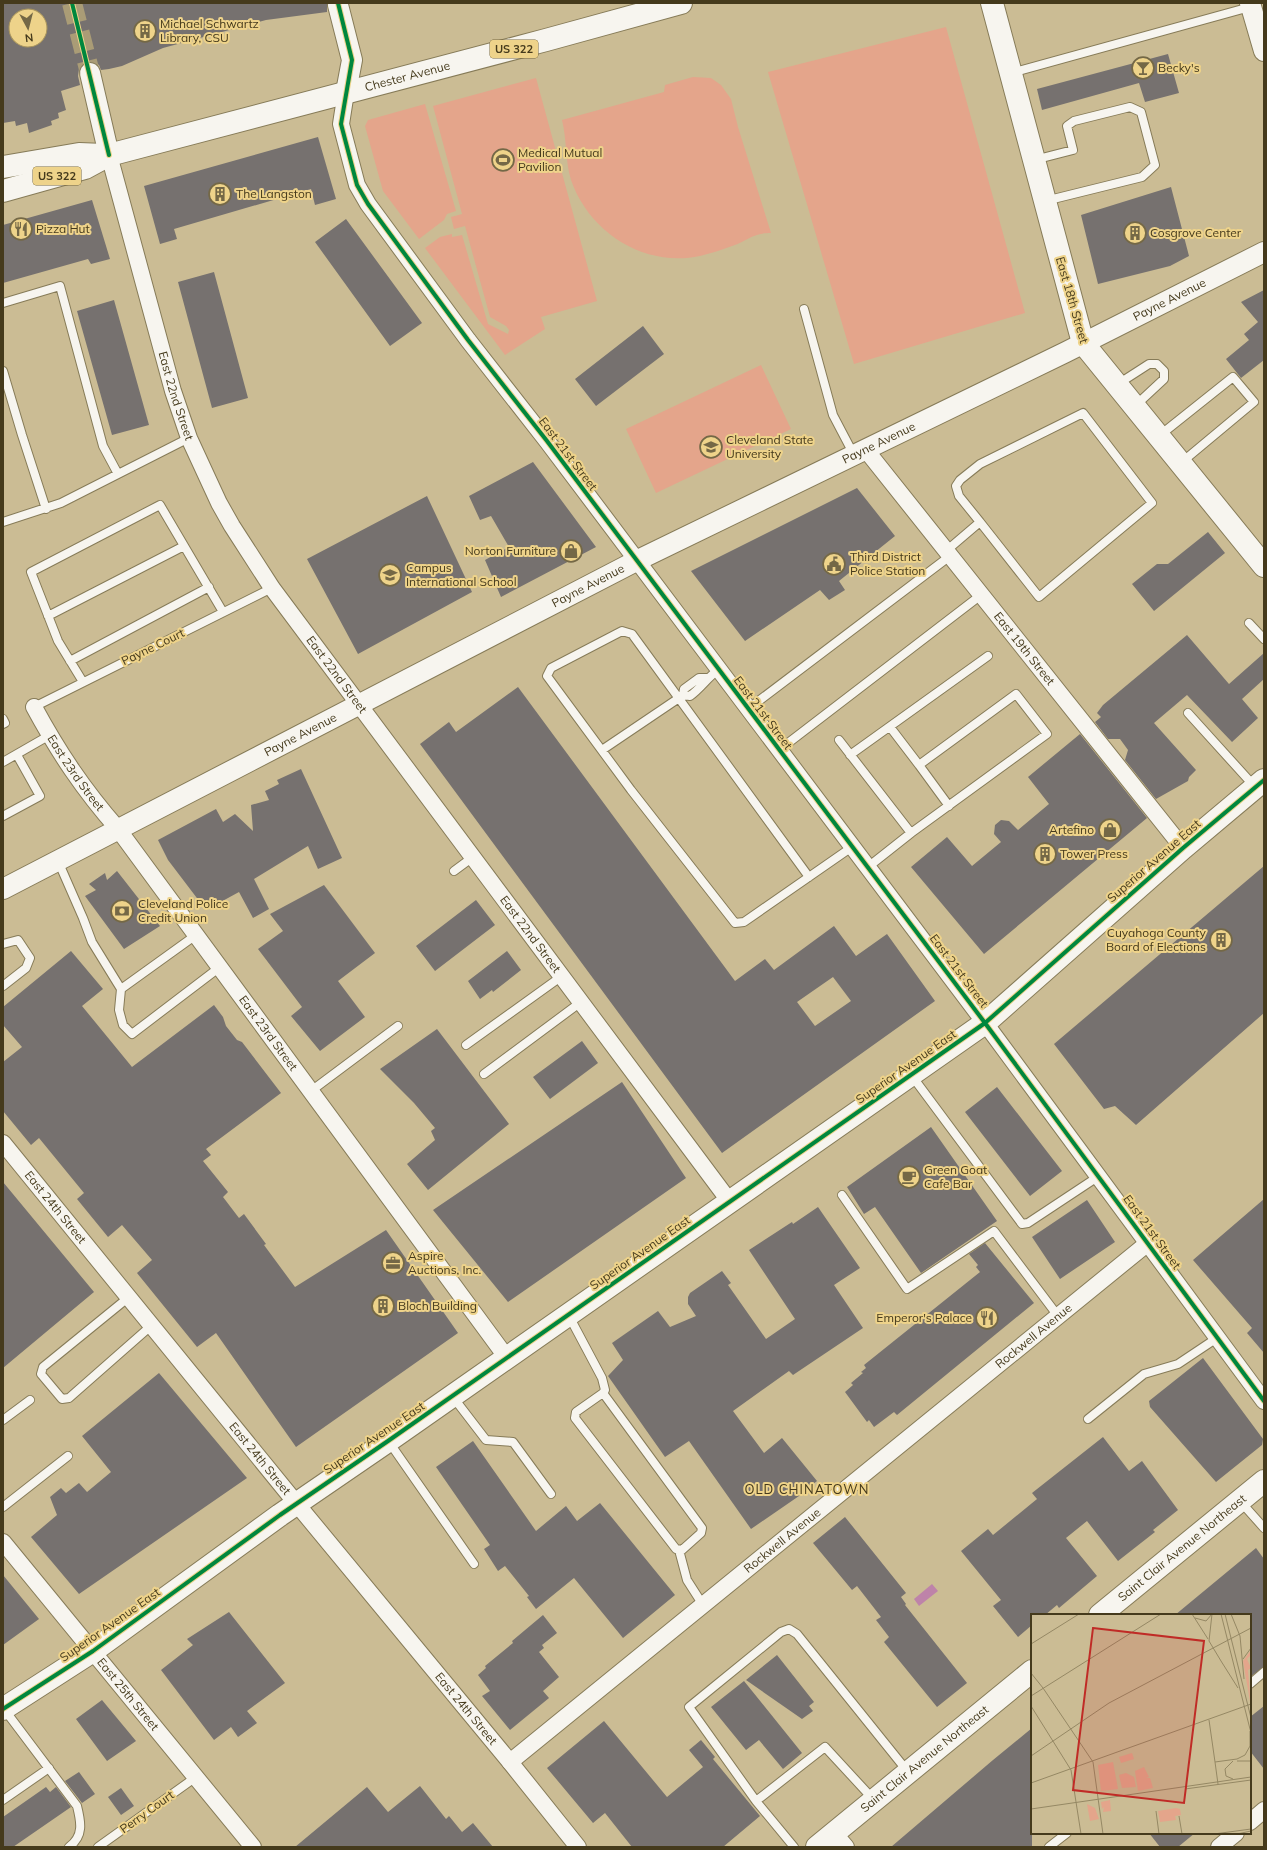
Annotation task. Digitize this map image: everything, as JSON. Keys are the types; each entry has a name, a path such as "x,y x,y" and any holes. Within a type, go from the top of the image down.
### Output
{"main road":[{"name":"Chester Avenue","path":"3,191 85,168 109,155 681,3"},
{"name":"East 18th Street","path":"992,3 1083,343 1116,386 1264,566"},
{"name":"Chester Avenue","path":"3,168 79,154 109,155"},
{"name":"Superior Avenue East","path":"3,1709 94,1651 296,1503 388,1441 985,1023 1183,848 1260,784"},
{"name":"Saint Clair Avenue Northeast","path":"1101,1614 1264,1481"},
{"name":"Saint Clair Avenue Northeast","path":"817,1847 840,1840 874,1800 1031,1672"}],"street":[{"name":"East 21st Street","path":"338,5 352,60 341,124 357,185 368,204 468,340 547,441 636,561 713,674 748,709 868,867 1099,1176 1264,1401"},
{"path":"1255,9 1264,51"},
{"name":"East 22nd Street","path":"90,73 109,155 167,370 189,438 219,503 232,526 272,588 730,1202"},
{"name":"Payne Avenue","path":"3,889 636,561 860,453 1264,252"},
{"name":"East 19th Street","path":"860,453 948,553 1183,848"},
{"name":"East 23rd Street","path":"34,706 60,753 90,796 118,829 507,1358"},
{"name":"East 24th Street","path":"3,1143 578,1847"},
{"name":"Rockwell Avenue","path":"510,1762 1148,1243"},
{"name":"East 25th Street","path":"3,1542 94,1651 253,1847"},
{"path":"1251,1821 1264,1810"},
{"path":"1219,1847 1235,1834"}],"lane":[{"path":"1010,73 1255,9"},
{"path":"1034,160 1073,150 1067,126 1074,121 1130,107 1141,112 1155,165 1142,177 1045,201"},
{"path":"3,303 60,286 103,446 118,474"},
{"path":"804,309 833,415 860,453"},
{"path":"1116,386 1149,364 1157,364 1164,371 1164,379 1134,408"},
{"path":"3,371 46,509"},
{"path":"1158,437 1233,377 1254,402 1180,464"},
{"path":"1083,413 1152,503 1039,597 980,522 956,491 956,486 960,480 980,464 1083,413"},
{"path":"3,522 46,509 189,438"},
{"path":"83,682 58,641 31,572 160,505 223,612"},
{"path":"748,709 948,553 980,522"},
{"path":"48,616 184,546"},
{"path":"70,661 208,587"},
{"name":"Payne Court","path":"34,706 272,588"},
{"path":"779,750 981,595"},
{"path":"1250,623 1264,640"},
{"path":"809,877 681,696 632,634 622,631 551,668 547,676 735,923 744,922 809,877 852,847"},
{"path":"850,755 988,656"},
{"path":"602,750 681,696 684,689 699,678 713,674"},
{"path":"868,867 911,833 1047,734 1016,694 919,765"},
{"path":"1188,713 1260,784"},
{"path":"3,719 5,723 3,724"},
{"path":"890,726 949,806"},
{"path":"3,762 50,735"},
{"path":"839,740 911,833"},
{"path":"3,816 40,796 17,754"},
{"path":"454,871 473,857"},
{"path":"58,860 92,942 121,989 119,1010 123,1025 132,1034 220,967"},
{"path":"121,989 196,935"},
{"path":"3,944 18,940 30,958 26,968 3,986"},
{"path":"466,1045 562,976"},
{"path":"484,1074 581,1002"},
{"path":"311,1091 398,1026"},
{"path":"912,1075 1022,1224 1028,1222 1099,1176"},
{"path":"842,1195 907,1289 994,1231 1058,1316"},
{"path":"129,1297 43,1367 41,1374 62,1399 69,1398 152,1325"},
{"path":"568,1315 602,1378 605,1390 576,1412 575,1418 676,1549 679,1550 687,1580 703,1605"},
{"path":"1088,1418 1144,1374 1178,1364 1217,1338"},
{"path":"603,1393 702,1528 701,1533 679,1550"},
{"path":"452,1396 486,1440 513,1442 551,1494"},
{"path":"3,1420 30,1400"},
{"path":"388,1441 474,1564"},
{"path":"3,1507 68,1456"},
{"path":"1239,1501 1264,1528"},
{"path":"794,1847 756,1801 689,1707 781,1632 789,1629 797,1634 908,1772"},
{"path":"1251,1683 1264,1672"},
{"path":"3,1709 77,1806 81,1824 80,1832 75,1843 69,1847"},
{"path":"756,1801 825,1747 874,1800"},
{"path":"3,1800 49,1768"},
{"name":"Perry Court","path":"98,1847 196,1777"},
{"path":"1049,1847 1065,1834"}],"shaded area":[{"path":"946,27 1025,313 854,364 768,72"},
{"path":"693,77 711,78 721,85 731,99 738,127 771,233 759,234 738,244 700,256 679,258 659,256 639,251 621,242 605,230 591,216 579,199 571,180 562,120 664,92 665,85"},
{"name":"Medical Mutual Pavilion","path":"536,78 597,301 541,317 545,329 505,355 425,248 440,237 452,234 452,237 462,235 488,324 508,334 509,330 506,326 490,317 465,226 454,229 451,217 462,214 433,106"},
{"path":"425,104 456,211 447,214 444,220 419,239 383,191 365,126 368,120"},
{"path":"761,365 791,429 656,493 626,429"},
{"path":"932,1584 938,1591 919,1606 914,1599"}],"building":[{"name":"Michael Schwartz Library, CSU","path":"3,3 327,3 327,12 266,20 163,48 122,66 101,70 99,65 94,62 87,62 79,69 78,76 80,85 61,91 66,110 58,113 59,118 51,121 52,125 29,133 27,123 16,126 15,121 3,123"},
{"name":"Becky's","path":"1168,54 1179,93 1145,102 1139,83 1042,110 1037,89"},
{"name":"The Langston","path":"318,137 336,199 315,205 311,189 174,229 177,239 160,244 144,186"},
{"name":"Cosgrove Center","path":"1171,187 1189,256 1170,266 1098,284 1081,215"},
{"path":"92,200 110,259 91,264 88,259 3,283 3,225"},
{"name":"The Langston","path":"346,219 422,323 390,346 315,242"},
{"path":"214,272 248,398 212,408 178,282"},
{"path":"1264,290 1264,360 1241,378 1226,359 1249,340 1244,334 1258,322 1241,302"},
{"path":"114,300 149,425 112,435 77,311"},
{"path":"643,326 664,354 596,406 575,379"},
{"path":"533,462 596,547 501,597 485,560 509,547 491,516 480,520 469,496"},
{"path":"857,488 895,536 839,581 845,590 829,600 820,590 745,641 691,571"},
{"name":"Campus International School","path":"427,496 472,592 358,654 307,559"},
{"path":"1208,532 1225,553 1154,611 1132,584 1157,564 1168,564"},
{"path":"1187,635 1229,684 1264,653 1264,679 1242,699 1258,718 1232,742 1187,695 1154,723 1196,770 1189,777 1188,781 1156,799 1125,760 1128,750 1120,739 1108,739 1095,722 1101,717 1097,713 1103,705"},
{"path":"518,687 735,981 765,959 774,970 834,926 856,956 887,934 935,1001 722,1153 420,744 449,722 456,732","holes":["833,977 851,1001 815,1026 797,1002"]},
{"name":"Tower Press","path":"1080,734 1147,818 984,954 911,867 947,837 972,866 1001,842 994,834 995,825 1001,820 1009,821 1018,830 1049,804 1028,777"},
{"path":"301,769 342,858 318,869 308,846 254,879 269,909 253,918 239,892 206,910 168,860 158,840 216,809 223,822 235,814 253,831 251,805 269,800 265,791 279,784 277,780"},
{"name":"Cuyahoga County Board of Elections","path":"1264,866 1264,1013 1136,1125 1115,1106 1104,1109 1054,1044"},
{"name":"Cleveland Police Credit Union","path":"117,871 160,926 124,949 85,896 96,890 89,884 105,873 107,880"},
{"path":"324,885 375,953 338,981 365,1017 320,1051 291,1016 302,1007 258,949 283,931 270,914"},
{"path":"476,900 495,925 435,971 416,946"},
{"path":"71,951 103,989 82,1006 132,1067 214,1005 223,1017 226,1026 237,1040 242,1042 281,1093 206,1149 211,1155 203,1161 228,1192 223,1197 239,1218 244,1214 266,1244 264,1245 295,1287 386,1230 458,1333 296,1447 216,1333 197,1347 137,1273 152,1260 122,1225 108,1237 77,1199 84,1193 39,1138 31,1145 3,1111 3,1062 22,1047 3,1025 3,1007"},
{"path":"507,951 521,970 493,992 492,990 480,999 468,981"},
{"path":"437,1029 509,1124 428,1190 407,1164 435,1140 431,1131 435,1128 414,1103 380,1069"},
{"path":"582,1041 598,1063 550,1099 533,1077"},
{"path":"622,1082 686,1178 508,1302 433,1210"},
{"path":"997,1087 1062,1171 1030,1196 965,1112"},
{"path":"931,1127 997,1221 921,1273 875,1207 864,1214 847,1187"},
{"path":"3,1182 94,1292 3,1368"},
{"path":"1264,1199 1264,1353 1247,1333 1252,1328 1193,1260"},
{"path":"1087,1200 1115,1242 1060,1279 1032,1237"},
{"path":"818,1207 860,1268 834,1285 863,1328 793,1375 789,1371 733,1411 764,1453 782,1438 817,1481 799,1496 751,1529 689,1441 665,1457 608,1376 623,1360 612,1343 658,1311 670,1327 696,1316 688,1304 688,1297 690,1293 722,1271 731,1283 728,1285 766,1339 795,1319 749,1250 792,1222 793,1224"},
{"path":"985,1243 1034,1303 897,1415 894,1412 874,1427 869,1420 867,1422 845,1392 853,1385 851,1383 863,1373 861,1372 866,1368 864,1365 980,1272 976,1267 978,1265 969,1254"},
{"path":"1203,1358 1263,1439 1262,1445 1216,1482 1150,1407 1149,1401"},
{"path":"159,1373 247,1478 79,1594 31,1537 57,1515 50,1497 61,1488 66,1493 79,1483 87,1492 111,1472 82,1436"},
{"path":"1103,1437 1129,1471 1142,1461 1178,1510 1153,1530 1155,1532 1118,1561 1087,1521 1066,1538 1097,1576 1059,1608 1057,1605 1046,1614 1031,1614 1031,1626 1018,1637 993,1606 1001,1600 961,1551 988,1529 993,1535 1037,1499 1032,1493"},
{"path":"473,1441 536,1531 566,1506 577,1521 600,1503 675,1595 623,1638 574,1578 536,1609 527,1597 529,1596 505,1566 498,1571 484,1549 490,1545 436,1467"},
{"path":"845,1517 906,1593 901,1597 906,1604 905,1605 967,1683 937,1707 884,1642 889,1637 876,1620 881,1617 857,1586 852,1590 813,1543"},
{"path":"1256,1548 1264,1559 1264,1667 1251,1676 1251,1614 1176,1614"},
{"path":"3,1575 39,1619 3,1645"},
{"path":"229,1612 285,1683 247,1711 257,1723 238,1737 231,1727 214,1740 161,1670 193,1645 187,1639"},
{"path":"543,1615 557,1633 542,1645 544,1648 539,1652 559,1677 543,1691 549,1698 510,1730 482,1696 490,1691 478,1675 486,1668 485,1666 513,1643 512,1641"},
{"path":"777,1655 814,1702 809,1706 813,1711 802,1719 746,1680"},
{"path":"744,1681 802,1753 783,1769 759,1740 746,1750 711,1707"},
{"path":"102,1700 136,1741 107,1761 76,1719"},
{"path":"1264,1706 1264,1769 1251,1752 1251,1716"},
{"path":"604,1721 667,1797 703,1767 689,1750 701,1740 715,1757 713,1759 760,1816 723,1847 632,1847 605,1813 593,1823 547,1768"},
{"path":"1031,1729 1032,1847 891,1847"},
{"path":"79,1772 95,1794 82,1803 65,1781"},
{"path":"420,1786 446,1819 449,1816 462,1832 473,1823 493,1847 295,1847 367,1787 388,1812"},
{"path":"46,1787 50,1792 56,1787 71,1807 13,1847 3,1847 3,1817"},
{"path":"121,1788 134,1806 121,1815 108,1797"},
{"path":"1150,1834 1194,1834 1178,1847 1160,1847"}],"tunnel":[{"path":"72,3 90,73"}],"cycle path":[{"path":"72,3 109,155"},
{"path":"338,3 352,60 341,124 357,185 368,204 468,340 547,441 985,1023 1264,1401"},
{"path":"3,1709 93,1651 280,1515 985,1023 1183,848 1264,780"}],"place":[{"name":"Michael Schwartz Library, CSU","path":"145,31"},
{"name":"Becky's","path":"1143,68"},
{"name":"Medical Mutual Pavilion","path":"503,160"},
{"name":"The Langston","path":"220,194"},
{"name":"Pizza Hut","path":"21,229"},
{"name":"Cosgrove Center","path":"1135,233"},
{"name":"Cleveland State University","path":"711,447"},
{"name":"Norton Furniture","path":"571,551"},
{"name":"Third District Police Station","path":"834,564"},
{"name":"Campus International School","path":"390,575"},
{"name":"Artefino","path":"1110,830"},
{"name":"Tower Press","path":"1045,854"},
{"name":"Cleveland Police Credit Union","path":"122,911"},
{"name":"Cuyahoga County Board of Elections","path":"1221,940"},
{"name":"Green Goat Cafe Bar","path":"909,1177"},
{"name":"Aspire Auctions, Inc.","path":"393,1263"},
{"name":"Bloch Building","path":"383,1306"},
{"name":"Emperor's Palace","path":"987,1318"}],"district":[{"name":"OLD CHINATOWN","path":"807,1489"}]}
